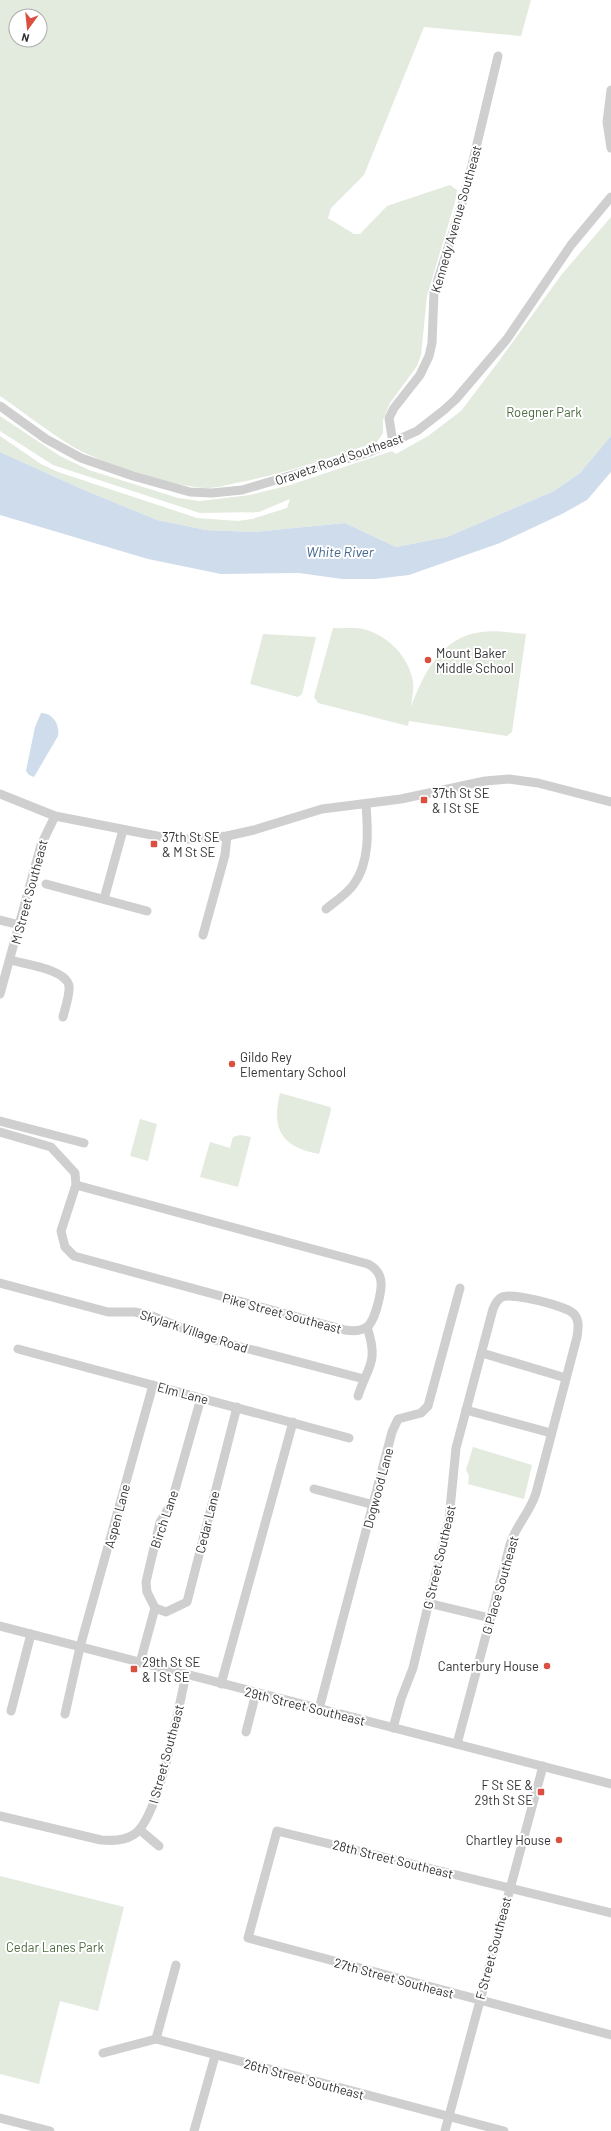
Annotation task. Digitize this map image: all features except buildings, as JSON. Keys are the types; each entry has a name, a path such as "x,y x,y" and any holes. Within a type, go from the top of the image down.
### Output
{"street":[{"name":"Kennedy Avenue Southeast","path":"393,443 389,418 394,408 420,375 429,356 432,343 432,318 435,288 464,194 498,56"},
{"path":"611,90 607,122 611,148"},
{"name":"Oravetz Road Southeast","path":"0,406 46,439 81,458 167,487 200,493 225,492 259,486 356,456 393,443 430,422 456,399 507,339 572,245 611,197"},
{"path":"0,794 55,816 122,830 173,838 227,836 254,830 322,809 366,805 432,793 485,781 509,779 538,783 611,802"},
{"path":"326,909 347,892 360,874 366,847 366,805"},
{"name":"M Street Southeast","path":"0,994 43,840 55,816"},
{"path":"104,899 122,830"},
{"path":"202,936 225,856 227,836"},
{"path":"46,884 148,911"},
{"path":"0,920 20,925"},
{"path":"10,960 57,973 66,980 68,991 64,1017"},
{"path":"0,1121 84,1143"},
{"path":"0,1132 51,1147 75,1173 76,1185 368,1264 378,1271 381,1285 375,1312 367,1327 372,1344 373,1357 370,1370 364,1378 358,1396"},
{"name":"Pike Street Southeast","path":"76,1185 61,1230 65,1247 74,1256 345,1330 356,1331 367,1327"},
{"name":"Skylark Village Road","path":"0,1284 108,1312 141,1313 207,1338 364,1378"},
{"name":"Dogwood Lane","path":"319,1709 395,1422 402,1417 421,1413 428,1406 460,1288"},
{"name":"G Street Southeast","path":"393,1728 401,1699 413,1668 452,1504 454,1461 466,1410 492,1314 497,1302 502,1297 509,1295 562,1306 571,1311 578,1320 577,1337"},
{"name":"G Place Southeast","path":"457,1744 512,1538 534,1500 577,1337"},
{"name":"Elm Lane","path":"18,1349 349,1438"},
{"path":"482,1353 566,1378"},
{"name":"Aspen Lane","path":"65,1714 80,1647 153,1385"},
{"name":"Birch Lane","path":"155,1608 147,1592 146,1582 160,1522 171,1504 201,1398"},
{"name":"Cedar Lane","path":"155,1608 166,1612 187,1602 237,1407"},
{"path":"466,1410 551,1433"},
{"path":"221,1684 293,1422"},
{"path":"314,1489 374,1505"},
{"path":"428,1603 490,1618"},
{"path":"140,1663 155,1608"},
{"name":"29th Street Southeast","path":"0,1626 611,1784"},
{"path":"11,1711 31,1634"},
{"name":"I Street Southeast","path":"140,1830 149,1816 156,1795 186,1675"},
{"path":"246,1732 256,1693"},
{"name":"F Street Southeast","path":"445,2131 509,1888 543,1766"},
{"path":"0,1816 89,1838 108,1841 125,1839 140,1830 160,1846"},
{"name":"28th Street Southeast","path":"248,1938 277,1831 611,1913"},
{"name":"27th Street Southeast","path":"248,1938 479,2001 611,2035"},
{"path":"103,2053 156,2039 176,1965"},
{"name":"26th Street Southeast","path":"156,2039 215,2056 504,2131"},
{"path":"194,2131 215,2056"},
{"path":"0,2118 50,2131"}],"green space":[{"path":"0,0 531,0 521,36 424,27 364,175 331,208 328,218 354,234 360,234 387,206 450,185 457,190 455,202 427,296 421,355 417,366 390,403 383,420 383,433 377,442 275,474 208,488 177,484 117,466 82,452 52,433 0,396"},
{"name":"Roegner Park","path":"611,217 611,436 580,473 554,491 447,537 396,547 345,523 253,532 206,530 157,520 84,490 0,452 0,436 41,464 58,472 197,518 238,521 252,519 287,508 290,499 259,512 200,513 53,465 0,431 0,416 60,456 89,470 178,498 200,501 250,495 290,485 392,451 396,454 428,436 461,411 562,274"},
{"path":"333,628 356,628 372,632 387,641 400,653 409,669 413,681 411,707 428,670 445,649 456,641 468,635 487,631 526,634 512,732 507,736 409,721 408,726 318,703 314,697"},
{"path":"263,634 316,637 302,694 298,697 250,684"},
{"path":"280,1093 330,1107 331,1110 319,1154 296,1147 282,1135 277,1117"},
{"path":"140,1119 157,1124 148,1161 130,1156"},
{"path":"240,1135 251,1137 238,1187 200,1177 210,1142 230,1148 233,1137"},
{"path":"473,1447 532,1465 524,1499 468,1484 469,1476 466,1470"},
{"name":"Cedar Lanes Park","path":"0,1876 124,1907 98,2011 60,2001 39,2084 0,2074"}],"water":[{"name":"White River","path":"611,436 611,472 587,500 562,514 500,543 409,575 375,579 342,579 299,573 221,574 148,559 0,515 0,452 84,490 157,520 206,530 253,532 345,523 396,547 447,537 554,491 580,473"},
{"path":"41,713 49,715 55,720 58,728 58,736 34,777 29,775 26,771 35,727"}],"place":[{"name":"Mount Baker Middle School","path":"428,660"},
{"name":"37th St SE & I St SE","path":"424,800"},
{"name":"37th St SE & M St SE","path":"154,844"},
{"name":"Gildo Rey Elementary School","path":"232,1064"},
{"name":"Canterbury House","path":"547,1666"},
{"name":"29th St SE & I St SE","path":"134,1669"},
{"name":"F St SE & 29th St SE","path":"541,1792"},
{"name":"Chartley House","path":"559,1840"}]}
